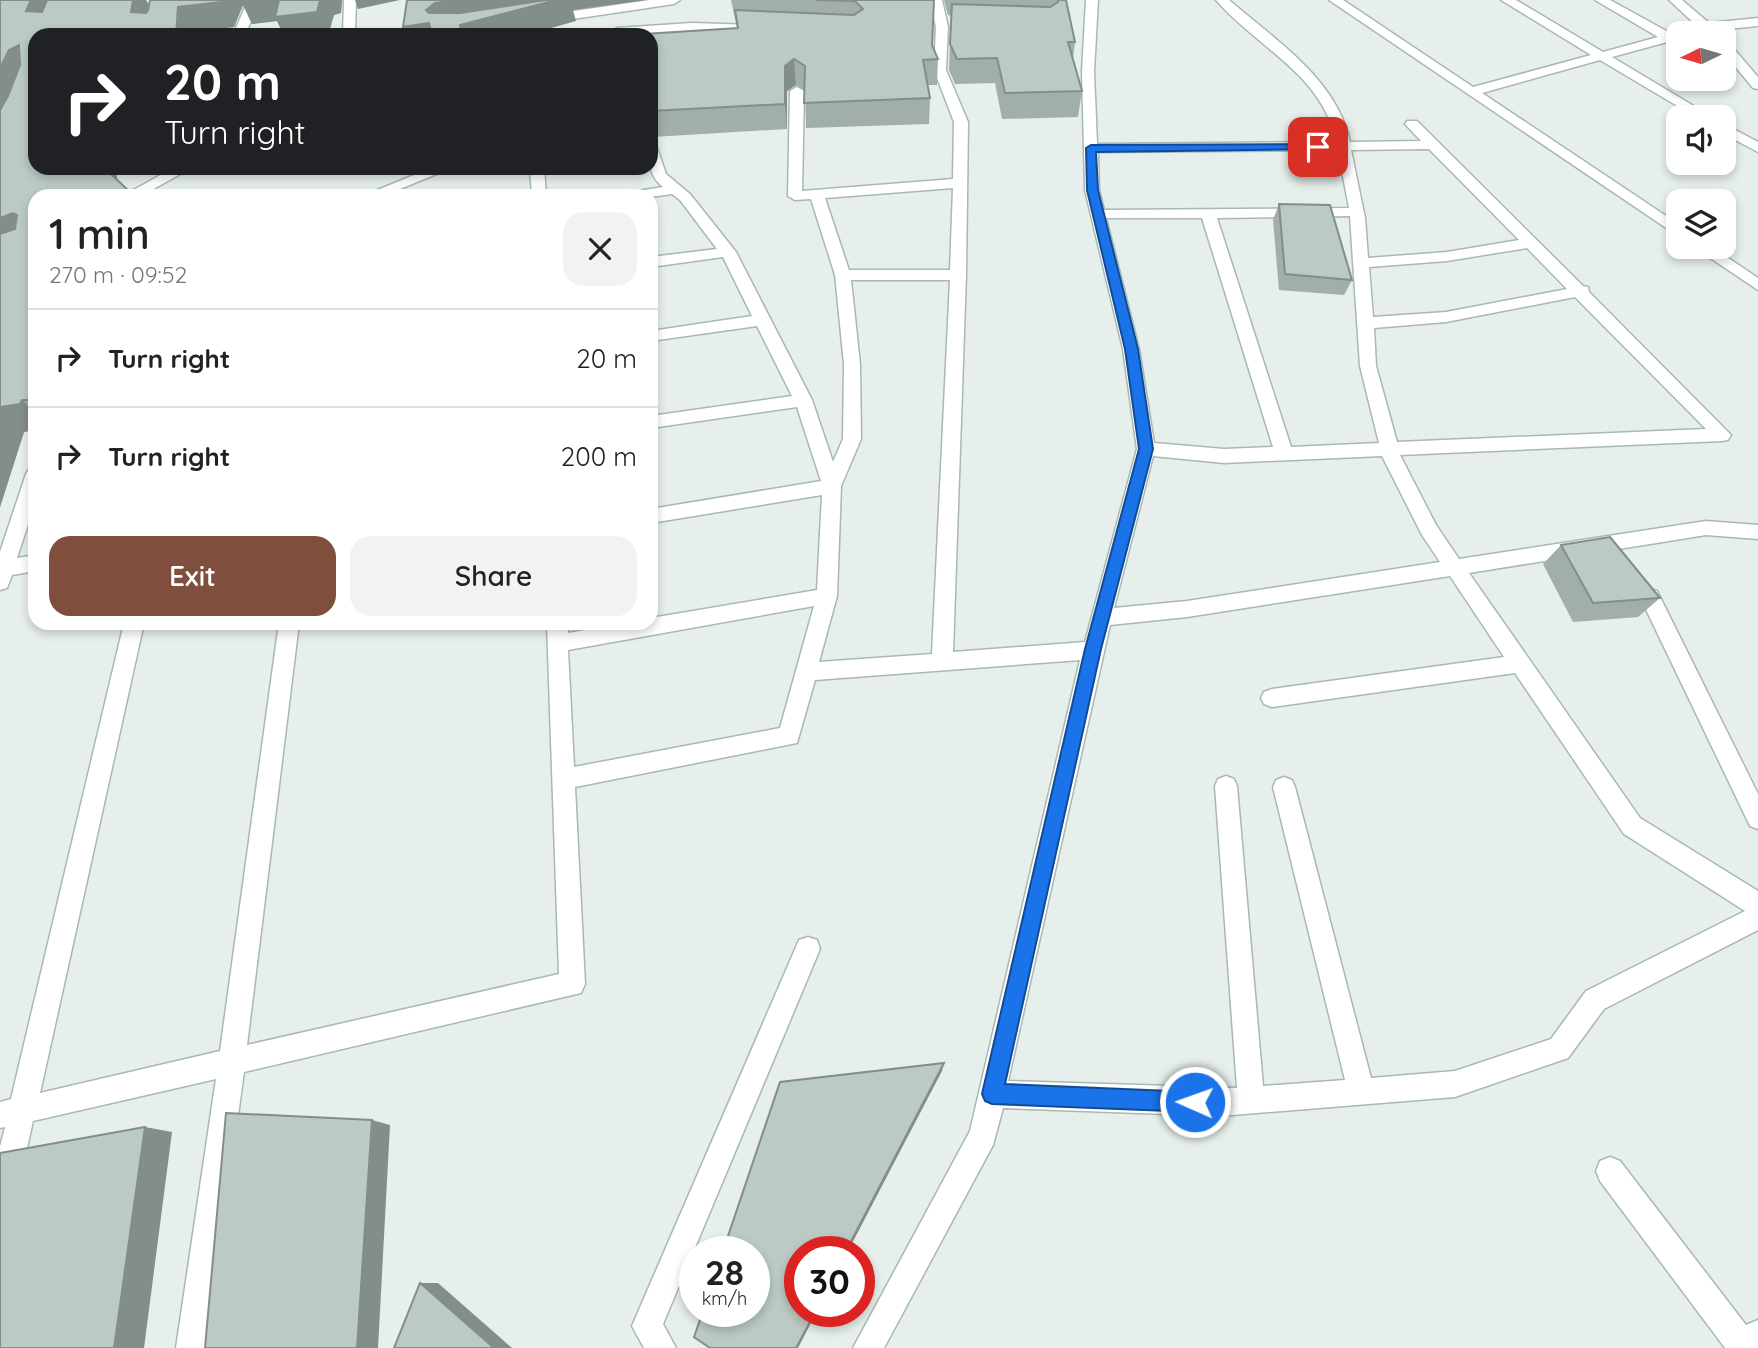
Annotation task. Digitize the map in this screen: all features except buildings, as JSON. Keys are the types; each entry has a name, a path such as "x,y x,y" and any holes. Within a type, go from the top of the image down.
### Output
{"street":[{"path":"242,28 254,0"},
{"path":"349,28 350,0"},
{"path":"532,21 674,0"},
{"path":"936,0 948,22 940,70 961,122 958,275 942,661"},
{"path":"868,1348 983,1135 1093,649 1146,449 1131,349 1092,190 1088,71 1092,0"},
{"path":"1222,0 1310,76 1339,122 1356,212 1368,366 1392,458 1429,530 1632,826 1758,905"},
{"path":"1335,0 1666,223"},
{"path":"1507,0 1685,105"},
{"path":"1601,0 1666,30"},
{"path":"1675,0 1700,21"},
{"path":"614,9 616,28"},
{"path":"1736,26 1758,22"},
{"path":"658,30 692,27 773,30"},
{"path":"1473,91 1666,38"},
{"path":"1736,59 1758,85"},
{"path":"797,91 795,196 960,183"},
{"path":"1146,449 1224,456 1722,435 1582,291 1412,124"},
{"path":"1736,135 1758,148"},
{"path":"1091,148 1433,145"},
{"path":"658,172 676,188 728,252 803,400 832,486"},
{"path":"144,189 170,175"},
{"path":"388,189 426,175"},
{"path":"658,191 676,188"},
{"path":"564,779 789,736 827,596 832,486 852,439 852,364 843,275 817,194"},
{"path":"1098,214 1356,212"},
{"path":"1208,213 1284,453"},
{"path":"1361,263 1434,259 1497,251 1532,242"},
{"path":"658,261 728,252"},
{"path":"1720,259 1758,285"},
{"path":"843,275 958,275"},
{"path":"1366,323 1446,317 1582,291"},
{"path":"658,335 761,320"},
{"path":"658,421 803,400"},
{"path":"658,515 832,486"},
{"path":"2,573 28,495"},
{"path":"1102,617 1187,609 1706,528 1758,531"},
{"path":"2,573 28,565"},
{"path":"658,619 827,596"},
{"path":"1650,597 1758,818"},
{"path":"0,1208 11,1112 132,630"},
{"path":"191,1348 232,1062 288,630"},
{"path":"11,1112 572,984 557,633 579,630"},
{"path":"807,672 1093,649"},
{"path":"1272,698 1521,663"},
{"path":"1226,786 1251,1100"},
{"path":"1284,787 1361,1092"},
{"path":"992,1094 1220,1104 1455,1084 1559,1049 1595,1000 1758,917"},
{"path":"661,1348 647,1326 808,949"},
{"path":"1610,1171 1741,1344 1758,1335"}],"route":[{"path":"1195,1102 992,1094 1093,649 1146,449 1131,349 1092,190 1091,148 1318,147"}]}
